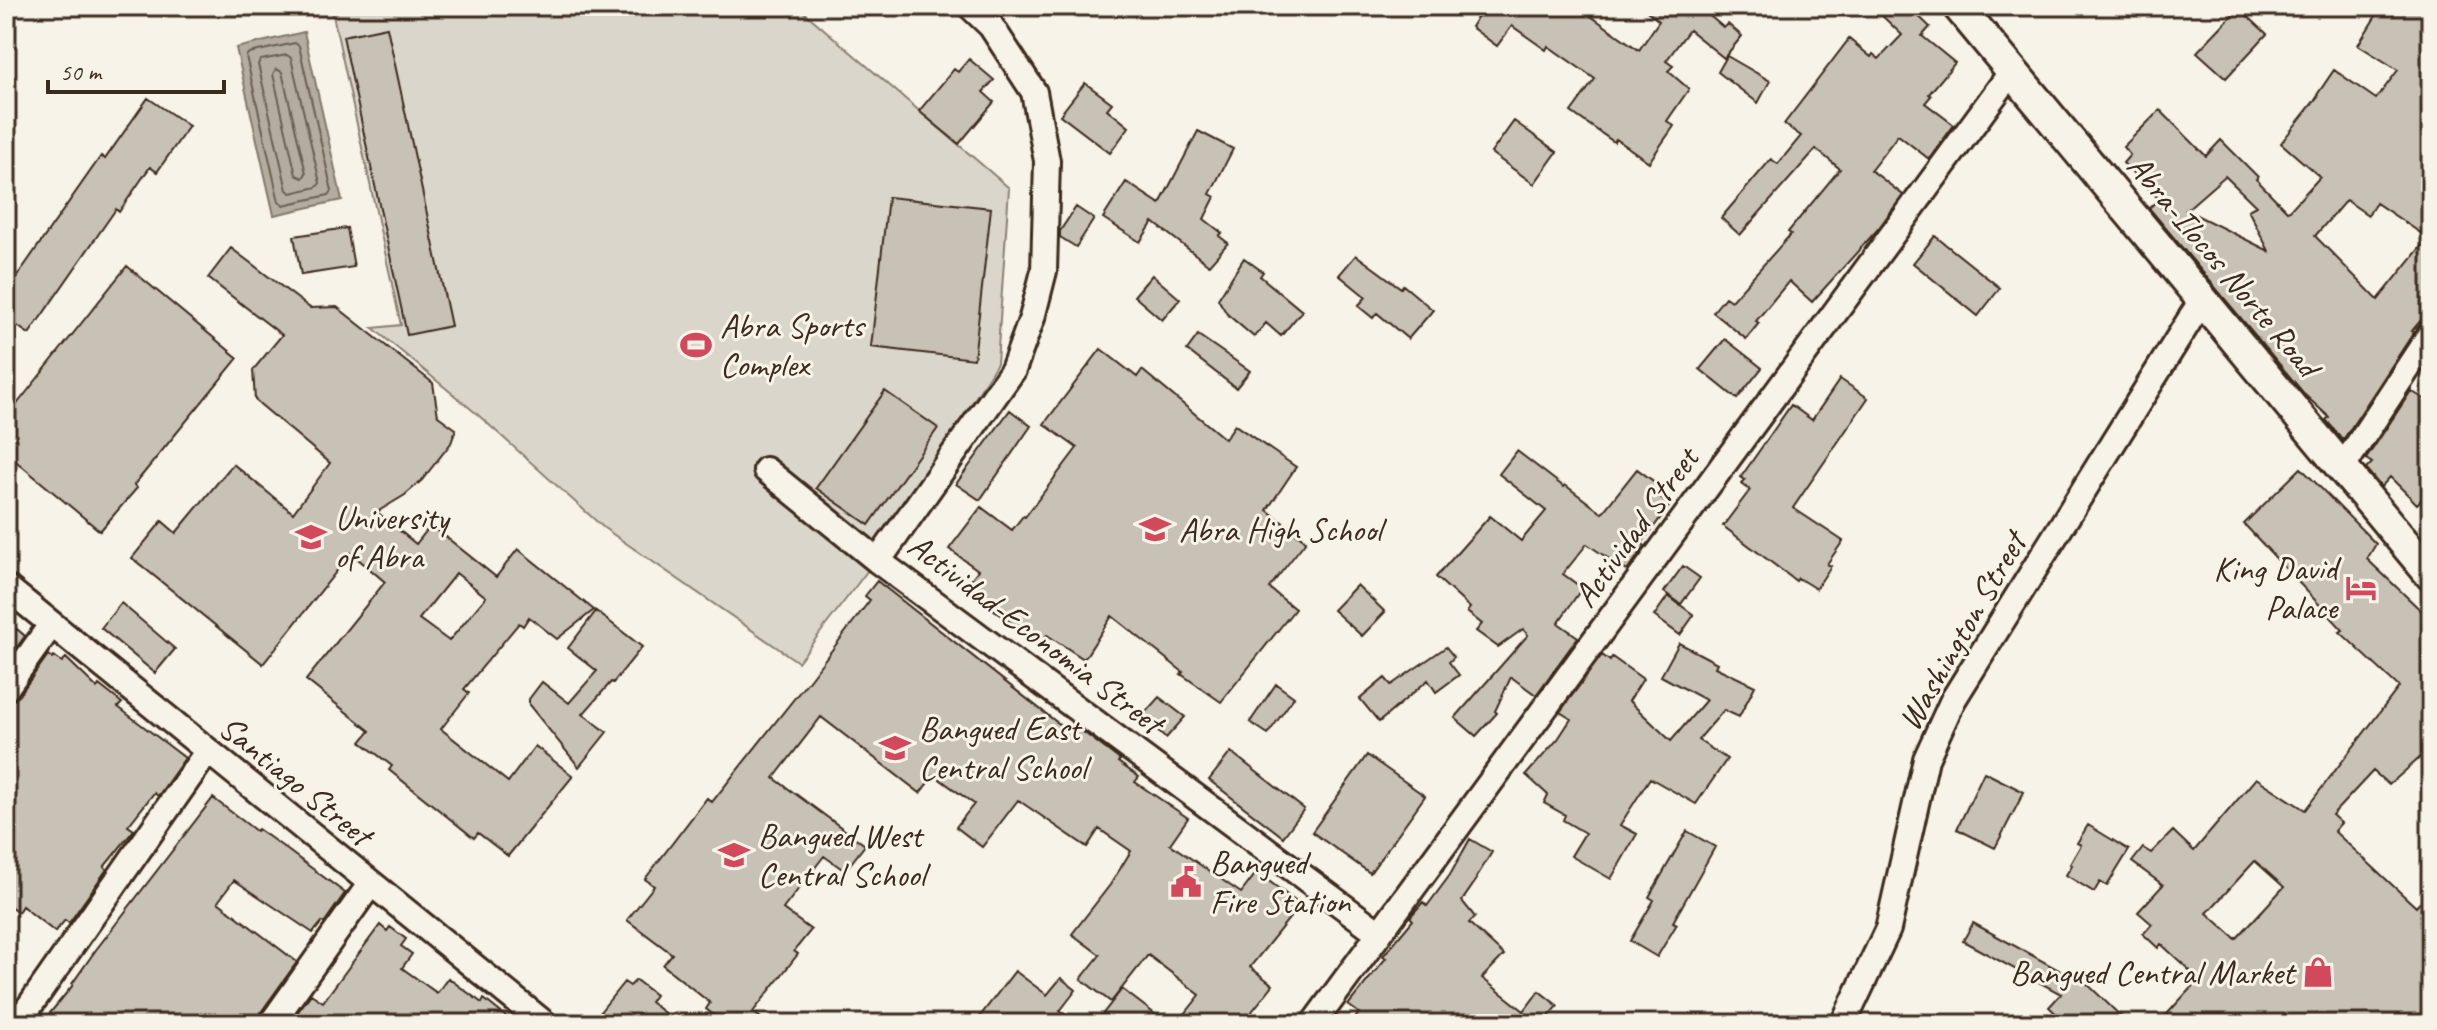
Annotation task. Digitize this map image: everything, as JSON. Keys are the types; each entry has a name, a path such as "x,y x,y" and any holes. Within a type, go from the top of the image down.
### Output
{"main road":[{"name":"Abra-Ilocos Norte Road","path":"1958,6 2431,575"}],"street":[{"name":"Actividad-Economia Street","path":"970,6 991,26 1034,92 1047,161 1044,271 1032,318 1013,370 878,561 1379,933"},
{"name":"Actividad Street","path":"1313,1024 2013,70"},
{"name":"Washington Street","path":"1843,1024 1888,929 1926,759 1953,700 2202,300"},
{"path":"2343,467 2431,333"},
{"path":"766,470 878,561"},
{"name":"Santiago Street","path":"6,587 371,883 531,1020"},
{"path":"6,688 51,625"},
{"path":"17,1024 207,752"},
{"path":"271,1024 371,883"}],"shaded area":[{"name":"Abra Sports Complex","path":"331,6 797,6 1009,188 997,363 868,570 798,662 604,528 477,414 373,328 401,325"}],"water":[{"path":"304,32 342,200 274,215 236,48"}],"building":[{"path":"1484,6 1594,6 1588,14 1639,50 1659,21 1641,6 1698,6 1724,28 1728,24 1742,36 1724,58 1689,30 1666,61 1673,66 1668,71 1689,89 1667,121 1674,126 1649,162 1571,112 1595,79 1548,46 1546,50 1512,26 1497,46 1471,27"},
{"path":"1872,6 1908,6 1930,27 1922,36 1955,63 1925,103 1954,125 1929,159 1898,135 1871,170 1903,195 1878,229 1812,302 1789,281 1756,321 1759,323 1746,339 1713,312 1725,297 1731,301 1791,234 1788,232 1840,169 1816,149 1740,235 1721,218 1771,159 1778,164 1801,136 1784,124 1849,39 1871,57 1873,54 1879,59 1902,35"},
{"path":"2382,6 2431,6 2431,308 2412,331 2343,440 2326,420 2329,417 2306,396 2149,208 2159,199 2123,163 2130,155 2123,147 2160,110 2206,156 2221,140 2287,211 2290,210 2320,177 2281,143 2334,70 2376,99 2398,70 2358,45","holes":["2225,176 2256,206 2248,210 2269,251 2186,210","2346,200 2368,215 2376,203 2428,238 2378,300 2315,236"]},
{"path":"2239,8 2267,34 2226,78 2197,52"},
{"path":"387,27 451,326 407,335 343,36"},
{"path":"1727,56 1770,81 1758,103 1718,72"},
{"path":"969,59 994,80 983,92 994,102 959,144 919,111 954,69 958,72"},
{"path":"1085,83 1112,103 1107,109 1129,127 1110,153 1060,115"},
{"path":"148,98 189,126 157,172 150,167 119,212 116,209 29,334 6,318 6,292 101,156 105,159"},
{"path":"1514,121 1557,152 1534,184 1491,153"},
{"path":"1198,131 1233,149 1210,194 1215,197 1204,219 1222,233 1219,236 1228,243 1209,265 1153,222 1140,242 1103,218 1126,182 1160,204"},
{"path":"888,197 991,208 974,359 871,347"},
{"path":"1076,207 1094,219 1076,247 1060,237 1060,231"},
{"path":"347,228 354,267 301,275 294,236"},
{"path":"1935,236 2000,288 1978,316 1913,263"},
{"path":"231,248 310,308 337,307 433,383 438,416 456,429 451,443 422,480 377,512 416,544 431,525 496,577 518,549 594,610 557,639 529,617 523,626 519,623 464,689 469,693 441,729 508,782 535,746 573,776 508,856 478,833 474,838 389,770 392,766 361,742 370,731 306,680 385,582 351,553 263,664 132,558 162,521 176,533 233,464 293,513 330,463 255,400 253,370 282,335 208,278","holes":["456,573 486,597 449,641 419,619"]},
{"path":"1356,255 1401,288 1403,285 1433,310 1408,339 1377,313 1373,318 1358,306 1366,297 1339,275"},
{"path":"1244,258 1263,272 1260,276 1302,311 1281,336 1266,323 1254,337 1227,314 1218,299"},
{"path":"127,266 238,358 100,531 6,453 6,418"},
{"path":"1152,275 1180,299 1162,320 1134,296"},
{"path":"1198,335 1250,371 1236,388 1187,350"},
{"path":"1725,339 1762,368 1737,399 1700,369"},
{"path":"1101,349 1137,377 1142,370 1225,439 1235,425 1296,467 1267,510 1306,541 1269,588 1295,609 1221,702 1181,674 1183,672 1112,616 1084,659 1047,635 1039,645 965,587 978,570 949,549 981,507 1012,530 1025,517 1077,448 1044,424"},
{"path":"1840,379 1868,398 1793,508 1843,541 1827,564 1831,566 1816,589 1798,578 1796,581 1723,526 1750,490 1742,484 1745,480 1741,477 1791,405 1812,420"},
{"path":"885,391 938,428 869,525 816,488"},
{"path":"2411,391 2431,403 2431,490 2417,504 2390,477 2381,487 2366,469 2372,463 2366,459"},
{"path":"1010,410 1031,426 980,500 956,484"},
{"path":"1517,451 1602,513 1637,469 1664,489 1658,496 1670,505 1642,543 1645,546 1627,571 1587,544 1563,574 1582,588 1558,623 1578,637 1536,695 1511,677 1495,711 1497,713 1476,736 1455,718 1528,635 1523,629 1498,647 1476,631 1482,624 1467,612 1470,608 1436,577 1490,516 1521,541 1546,511 1499,474"},
{"path":"2301,468 2376,544 2367,559 2431,620 2431,748 2389,785 2373,771 2332,815 2341,823 2334,831 2416,907 2431,890 2431,1024 2158,1024 2199,979 2161,944 2158,948 2143,934 2152,924 2138,912 2163,885 2132,862 2143,848 2151,853 2173,831 2194,851 2256,778 2305,810 2399,687 2340,632 2343,630 2244,524","holes":["2255,861 2284,887 2236,939 2207,913"]},
{"path":"1683,566 1700,578 1681,604 1664,592"},
{"path":"877,581 1073,735 1078,728 1120,760 1118,762 1139,777 1135,782 1188,818 1170,844 1241,893 1257,872 1300,905 1250,967 1273,985 1242,1024 1177,1024 1200,995 1148,955 1111,1002 1081,979 1100,955 1072,934 1110,885 1131,851 1099,829 1087,847 1018,800 982,847 956,827 974,804 934,775 920,793 821,717 774,778 865,845 845,871 824,856 783,909 811,930 794,951 798,954 753,1012 769,1024 725,1024 706,1009 710,1003 663,965 672,954 627,920 654,886 645,879 707,798 712,802 809,680 870,600 865,596"},
{"path":"1357,585 1385,612 1362,636 1333,610"},
{"path":"1668,596 1694,615 1680,635 1654,616"},
{"path":"121,603 175,649 155,673 101,628"},
{"path":"596,611 642,647 583,714 607,732 579,767 529,705 529,699 542,682 569,703 597,671 568,648"},
{"path":"17,629 25,636 6,662 6,642"},
{"path":"1679,643 1717,663 1715,667 1755,686 1739,717 1724,710 1698,740 1727,759 1696,804 1650,778 1620,825 1637,834 1611,879 1571,856 1585,833 1563,820 1565,815 1544,803 1548,795 1526,775 1571,719 1560,712 1602,655 1610,661 1612,657 1643,679 1629,701 1671,741 1706,700 1661,676"},
{"path":"1446,647 1454,657 1449,662 1459,675 1436,692 1428,680 1379,722 1360,699 1385,678 1391,685"},
{"path":"48,655 62,662 66,658 97,688 99,685 122,703 118,707 185,758 158,796 154,793 128,826 134,830 104,867 107,869 69,923 65,920 55,932 22,906 18,912 6,903 6,703 18,697"},
{"path":"1276,684 1294,697 1268,734 1250,722"},
{"path":"1159,697 1185,717 1166,738 1142,716"},
{"path":"1231,752 1304,809 1283,837 1209,780"},
{"path":"1367,755 1425,796 1370,873 1312,832"},
{"path":"1984,772 2024,792 1995,848 1957,829"},
{"path":"213,798 345,893 313,933 234,880 218,902 297,962 259,1015 256,1024 41,1024 73,985 95,951"},
{"path":"2088,825 2129,850 2107,886 2100,882 2094,892 2066,875 2081,845 2077,843"},
{"path":"1687,831 1715,847 1657,957 1630,941 1654,900 1649,897"},
{"path":"1470,839 1492,852 1462,901 1475,917 1469,923 1504,955 1482,978 1524,1011 1539,991 1558,1006 1543,1024 1351,1024 1359,1013 1348,1005 1413,920 1410,917 1423,902 1427,906 1450,875"},
{"path":"1973,923 2075,979 2079,976 2129,1024 2067,1024 2049,1007 2061,994 1963,941"},
{"path":"380,925 387,931 390,927 406,939 401,946 412,954 402,968 437,993 448,978 482,1003 484,999 515,1024 289,1024 311,994 323,1002"},
{"path":"1015,971 1047,995 1061,978 1076,990 1060,1011 1077,1024 974,1024"},
{"path":"636,980 655,995 650,1002 679,1024 615,1024 600,1012 624,982 630,986"},
{"path":"1122,989 1168,1024 1095,1024"}],"place":[{"name":"Abra Sports Complex","path":"696,345"},
{"name":"Abra High School","path":"1155,529"},
{"name":"University of Abra","path":"311,537"},
{"name":"King David Palace","path":"2361,588"},
{"name":"Bangued East Central School","path":"895,748"},
{"name":"Bangued West Central School","path":"734,855"},
{"name":"Bangued Fire Station","path":"1186,882"},
{"name":"Bangued Central Market","path":"2318,972"}]}
